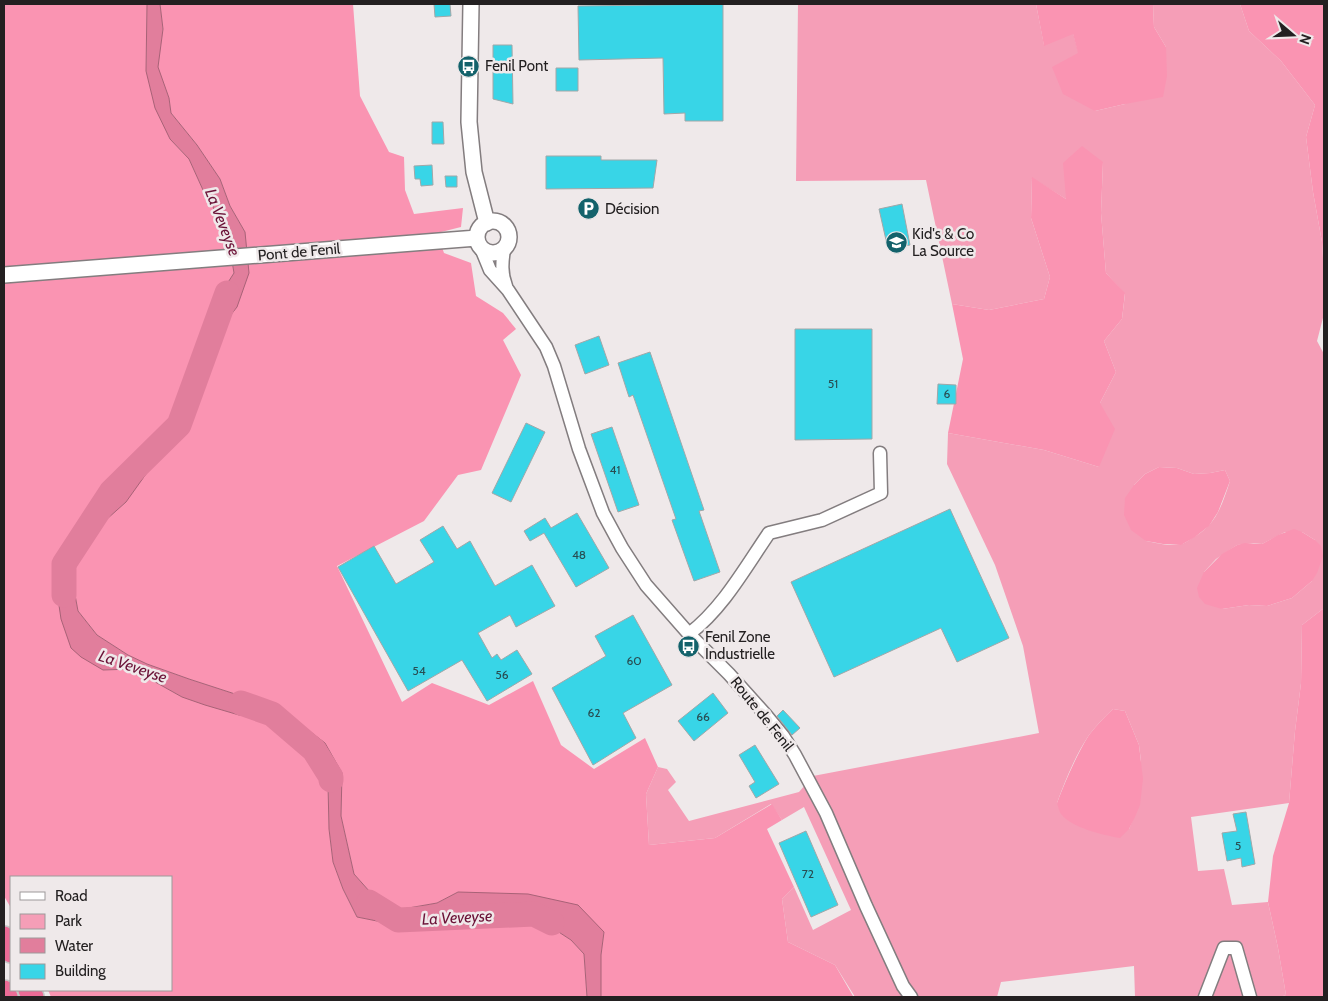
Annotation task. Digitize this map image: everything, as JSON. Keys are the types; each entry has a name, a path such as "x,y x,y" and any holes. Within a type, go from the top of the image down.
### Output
{"highway":[{"path":"4,937 10,950"},
{"path":"4,991 7,997"}],"street":[{"path":"470,4 469,122 474,172 487,223"},
{"path":"497,222 505,228 508,238 507,244 499,252 491,253 479,243 479,229 487,223 497,222"},
{"name":"Pont de Fenil","path":"4,275 448,240 479,243"},
{"name":"Route de Fenil","path":"479,243 490,270 508,290 546,347 554,366 579,449 603,514 622,548 646,585 689,634 729,674 783,736 826,813 903,986 911,997"},
{"name":"Route de Fenil","path":"504,249 501,265 508,290"},
{"path":"689,634 703,623 730,591 769,533 822,520 881,493 880,453"},
{"path":"1205,997 1224,948 1236,948 1250,997"}],"green space":[{"path":"798,4 1036,4 1044,45 1073,33 1095,111 1125,104 1166,47 1154,27 1153,4 1240,4 1249,31 1281,61 1315,105 1306,137 1322,242 1324,274 1324,314 1317,341 1324,354 1324,608 1302,625 1301,683 1289,803 1191,817 1198,871 1224,869 1232,905 1268,902 1286,995 1280,997 1135,997 1134,966 1001,982 997,997 855,997 835,965 788,942 782,899 794,887 813,930 851,910 804,807 782,820 771,804 715,838 649,845 646,794 658,767 667,769 676,782 668,790 689,821 799,792 813,776 1039,733 1023,646 995,565 947,464 948,433 1044,450 1099,467 1100,403 1116,372 1104,341 1122,319 1125,294 1106,273 1101,213 1103,162 1066,199 1032,178 1031,218 1050,277 1044,299 989,310 952,304 926,180 796,181","holes":["1159,467 1177,468 1194,474 1225,470 1230,481 1221,506 1212,521 1200,533 1182,544 1169,545 1146,541 1134,485 1145,474","1285,532 1302,532 1315,540 1312,581 1292,598 1267,606 1249,605 1222,609 1204,572 1216,559 1237,545 1262,544","1113,709 1125,711 1139,745 1141,761 1139,805 1129,829 1057,803 1071,768 1084,742 1094,728"]}],"shaded area":[{"path":"4,4 147,4 146,71 170,139 189,159 203,190 213,206 216,220 228,237 234,273 216,301 222,326 245,232 230,206 220,179 197,145 171,113 169,98 157,67 163,29 160,4 353,4 360,96 389,152 404,157 405,190 414,214 463,208 461,227 437,233 444,253 471,263 476,296 503,313 516,329 503,340 521,375 481,470 458,475 424,521 337,566 402,702 432,683 489,705 533,681 561,745 594,769 645,738 658,767 646,794 649,845 715,838 772,804 782,820 767,829 794,887 782,899 788,942 835,965 853,996 601,997 601,955 604,932 458,892 437,903 397,910 370,892 354,874 341,816 342,773 325,743 258,703 147,664 128,655 97,635 78,611 73,584 77,559 98,526 126,502 132,456 56,585 103,670 132,669 182,697 239,715 272,714 314,750 328,784 329,829 333,862 343,889 357,917 378,921 434,919 479,911 514,912 551,927 571,940 584,954 587,997 51,997 48,991 172,991 172,876 10,876 10,906 4,896"},
{"path":"1036,4 1153,4 1154,27 1166,47 1167,76 1163,97 1095,111 1063,94 1052,67 1078,53 1073,34 1044,46"},
{"path":"1240,4 1324,4 1324,274 1322,242 1306,137 1315,105 1281,61 1249,31"},
{"path":"1082,146 1103,162 1101,213 1106,273 1125,293 1122,319 1104,341 1116,372 1100,403 1115,429 1099,467 1044,450 948,433 963,359 952,304 989,310 1044,299 1050,277 1031,218 1032,177 1066,199 1063,163"},
{"path":"1159,467 1177,468 1194,474 1225,470 1230,481 1218,512 1209,526 1181,545 1146,541 1131,530 1124,515 1125,498 1134,485 1145,474"},
{"path":"1294,529 1315,540 1321,546 1323,556 1312,581 1292,598 1267,606 1249,605 1222,609 1205,604 1199,597 1197,588 1204,572 1222,554 1237,545 1245,543 1262,544"},
{"path":"1324,608 1324,997 1280,997 1286,995 1268,902 1273,856 1289,803 1301,683 1302,625"},
{"path":"1113,709 1125,711 1139,745 1143,779 1140,805 1129,829 1120,838 1097,833 1072,823 1061,814 1057,803 1089,735"}],"water":[{"path":"147,4 160,4 163,29 158,67 169,98 171,113 197,145 220,179 230,206 245,232 249,273 237,307 222,326 213,323 216,301 234,273 228,237 216,220 213,206 203,190 189,159 170,139 155,108 146,71"},
{"path":"172,427 176,432 126,502 98,527 77,559 73,584 78,611 97,635 128,655 147,664 258,703 299,723 325,743 342,773 341,816 354,874 370,892 397,910 437,903 458,892 528,894 578,905 604,932 601,955 601,997 587,997 584,954 571,940 551,927 514,912 479,911 434,919 377,921 357,917 343,889 333,862 329,829 328,784 314,750 272,714 239,715 205,705 182,697 132,669 103,670 81,657 71,648 61,619 56,585 64,564 132,456 156,434"}],"building":[{"path":"434,4 450,4 451,16 435,17"},
{"path":"723,4 723,121 685,121 685,113 664,114 663,58 579,60 578,6"},
{"path":"493,45 512,45 513,104 493,99"},
{"path":"556,68 578,68 578,91 556,91"},
{"path":"432,122 443,122 444,144 432,144"},
{"path":"546,156 601,156 601,160 657,160 653,188 546,189"},
{"path":"432,165 433,185 421,186 420,179 415,179 414,166"},
{"path":"445,176 457,176 457,187 446,187"},
{"path":"902,204 910,245 888,249 879,209"},
{"path":"795,329 872,329 872,439 795,440"},
{"path":"599,336 609,365 585,374 575,345"},
{"path":"650,352 704,510 699,511 720,572 694,581 672,520 676,519 633,395 629,397 618,363"},
{"path":"938,384 956,385 956,404 937,404"},
{"path":"526,423 545,432 511,502 492,493"},
{"path":"612,427 639,505 618,512 591,434"},
{"path":"950,509 1009,638 957,662 941,628 834,677 791,582"},
{"path":"577,513 609,568 576,587 544,533 530,541 524,531 545,518 551,528"},
{"path":"443,526 457,549 470,541 495,586 532,565 555,606 516,627 510,615 478,633 492,658 497,654 501,660 517,650 532,674 487,701 462,660 408,691 338,567 374,546 396,584 434,562 420,540"},
{"path":"633,615 672,685 623,713 636,738 593,765 552,688 606,656 595,636"},
{"path":"713,693 728,713 694,741 678,721"},
{"path":"783,710 800,728 792,735 777,716"},
{"path":"755,745 779,784 756,798 749,786 755,782 739,755"},
{"path":"1246,812 1255,864 1242,867 1241,858 1227,861 1222,833 1237,831 1233,814"},
{"path":"806,831 838,905 811,917 779,843"}],"waterway":[{"name":"La Veveyse","path":"64,595 64,564 111,492 179,425 227,293"},
{"name":"La Veveyse","path":"241,703 272,714 314,750 331,780"},
{"name":"La Veveyse","path":"369,902 398,920 534,914 552,923"}],"place":[{"name":"Fenil Pont","path":"469,66"},
{"name":"Décision","path":"589,209"},
{"name":"Kid's & Co La Source","path":"896,243"},
{"name":"Fenil Zone Industrielle","path":"689,646"}]}
